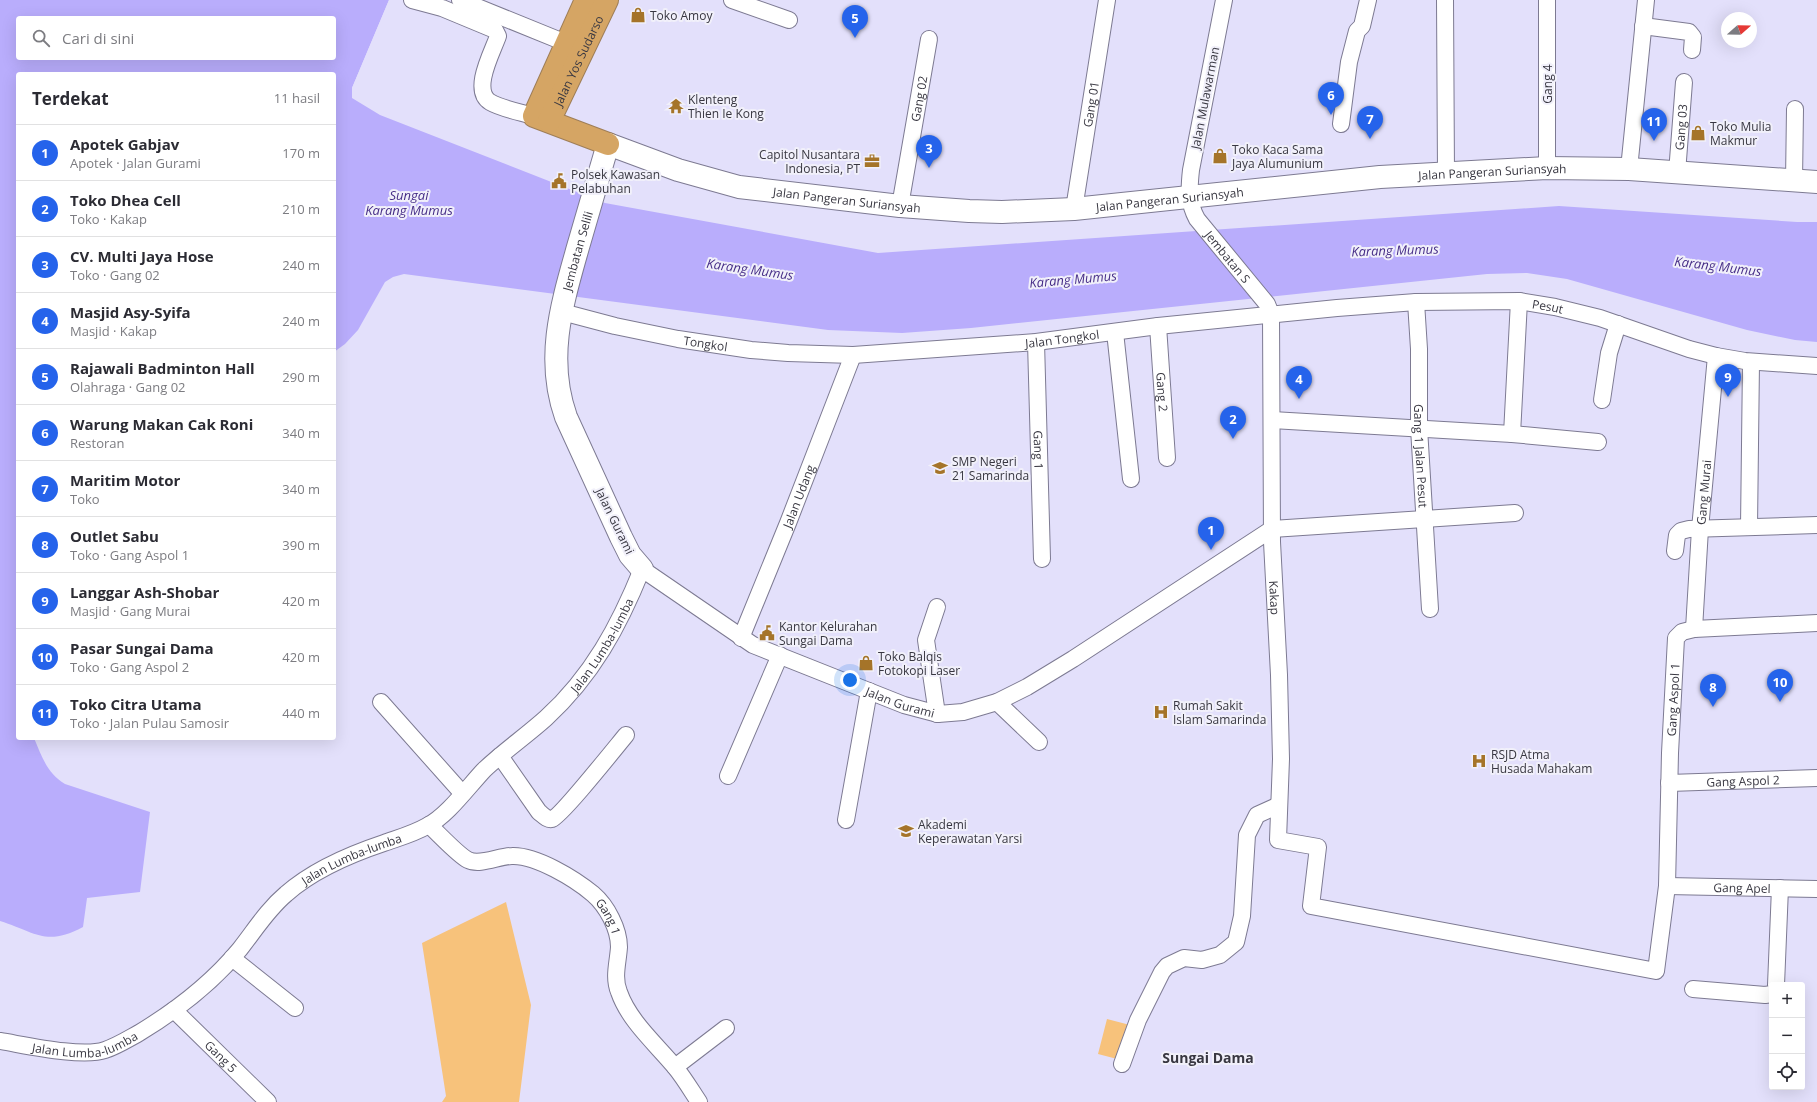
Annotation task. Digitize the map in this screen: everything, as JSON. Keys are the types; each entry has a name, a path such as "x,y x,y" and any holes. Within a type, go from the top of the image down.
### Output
{"highway":[{"name":"Jalan Yos Sudarso","path":"541,118 566,43 586,0"},
{"name":"Jalan Yos Sudarso","path":"541,118 607,0"},
{"name":"Jalan Pangeran Suriansyah","path":"541,118 608,144"}],"main road":[{"name":"Jalan Pangeran Suriansyah","path":"608,144 678,170 739,187 932,210 1002,212 1074,209 1380,177 1547,168 1629,169 1817,182"},
{"name":"Jembatan Selili","path":"563,304 608,144"},
{"name":"Jalan Gurami","path":"563,304 556,341 555,360 558,389 562,406 621,537 630,555 642,569"}],"street":[{"path":"412,0 442,8 495,30 498,36 483,81 483,89 486,98 495,104 541,118"},
{"path":"460,0 566,43"},
{"path":"732,0 789,20"},
{"name":"Gang 01","path":"1074,209 1107,0"},
{"name":"Jalan Mulawarman","path":"1189,196 1191,170 1224,0"},
{"path":"1341,124 1349,62 1357,31 1362,26 1368,0"},
{"path":"1445,0 1446,173"},
{"name":"Gang 4","path":"1547,0 1547,168"},
{"path":"1629,169 1646,0"},
{"path":"1643,26 1690,32 1693,37 1692,50"},
{"name":"Gang 02","path":"900,206 929,39"},
{"name":"Gang 03","path":"1677,173 1684,82"},
{"path":"1794,181 1796,109"},
{"name":"Jembatan S","path":"1189,196 1192,209 1197,219 1268,308"},
{"path":"1512,434 1519,301"},
{"name":"Pesut","path":"1268,308 1416,302 1519,301 1578,312 1716,356 1750,362 1817,366"},
{"name":"Gang 1 Jalan Pesut","path":"1416,302 1419,349 1419,428 1430,609"},
{"name":"Tongkol","path":"563,304 615,326 678,340 788,353 853,355"},
{"name":"Jalan Tongkol","path":"853,355 1036,342 1158,326 1268,308"},
{"name":"Kakap","path":"1268,308 1272,420 1272,529 1281,759 1278,840 1318,847"},
{"path":"1602,400 1609,353 1618,324"},
{"name":"Gang 2","path":"1158,326 1167,458"},
{"path":"1115,332 1131,479"},
{"name":"Gang 1","path":"1036,342 1042,559"},
{"name":"Jalan Udang","path":"740,638 788,523 853,355"},
{"name":"Gang Murai","path":"1694,629 1700,529 1716,356"},
{"path":"1749,527 1750,362"},
{"path":"1272,420 1512,434 1598,442"},
{"path":"1272,529 1515,513"},
{"path":"1675,551 1676,539 1679,533 1689,529 1817,525"},
{"name":"Jalan Gurami","path":"642,569 740,638 753,645 904,705 937,714 963,712 996,702 1027,687 1048,675 1272,529"},
{"name":"Jalan Lumba-lumba","path":"0,1041 36,1047 94,1053 108,1050 174,1010 205,985 232,958 270,909 287,892 298,884 342,860 429,825 446,811 500,756 546,717 580,682 613,634 626,608 642,569"},
{"path":"937,607 926,640 937,714"},
{"path":"1694,629 1817,623"},
{"name":"Gang Aspol 1","path":"1318,847 1311,906 1656,971 1667,886 1669,783 1675,642 1682,632 1694,629"},
{"path":"728,776 780,655"},
{"path":"846,820 869,691"},
{"path":"381,702 462,793"},
{"path":"996,702 1039,742"},
{"path":"500,756 539,812 546,818 552,819 557,816 570,802 626,735"},
{"name":"Gang Aspol 2","path":"1669,783 1817,778"},
{"path":"1122,1064 1138,1020 1162,972 1167,966 1184,958 1202,960 1220,955 1236,942 1242,916 1247,835 1257,815 1279,805"},
{"name":"Gang 1","path":"429,825 468,860 480,862 501,856 525,857 569,878 586,889 601,902 612,920 619,946 616,984 621,998 642,1029 675,1067 699,1102"},
{"name":"Gang Apel","path":"1667,886 1817,889"},
{"path":"1776,982 1780,888"},
{"path":"232,958 295,1008"},
{"path":"1693,990 1769,994"},
{"name":"Gang 5","path":"174,1010 268,1102"},
{"path":"675,1067 726,1028"}],"shaded area":[{"path":"506,902 531,1005 519,1102 442,1102 446,1096 422,943"},
{"path":"1107,1019 1130,1025 1121,1060 1098,1054"}],"water":[{"name":"Sungai Karang Mumus","path":"0,0 389,0 352,88 352,98 380,115 605,203 878,253 1559,206 1797,222 1817,222 1817,342 1795,340 1747,330 1567,279 1527,273 1487,274 971,328 902,333 828,330 404,274 393,277 385,282 358,330 345,344 336,351 336,72 16,72 16,740 35,740 49,770 65,784 150,812 140,892 87,898 83,927 70,933 50,937 32,933 0,921"}],"pier":[{"path":"389,0 391,0 354,89 352,88"}],"place":[{"name":"Toko Amoy","path":"638,15"},
{"name":"Rajawali Badminton Hall","path":"855,38"},
{"name":"Klenteng Thien Ie Kong","path":"676,106"},
{"name":"Warung Makan Cak Roni","path":"1331,115"},
{"name":"Toko Mulia Makmur","path":"1698,133"},
{"name":"Maritim Motor","path":"1370,139"},
{"name":"Toko Citra Utama","path":"1654,141"},
{"name":"Toko Kaca Sama Jaya Alumunium","path":"1220,156"},
{"name":"Capitol Nusantara Indonesia, PT","path":"872,161"},
{"name":"CV. Multi Jaya Hose","path":"929,168"},
{"name":"Polsek Kawasan Pelabuhan","path":"559,181"},
{"name":"Langgar Ash-Shobar","path":"1728,397"},
{"name":"Masjid Asy-Syifa","path":"1299,399"},
{"name":"Toko Dhea Cell","path":"1233,439"},
{"name":"SMP Negeri 21 Samarinda","path":"940,468"},
{"name":"Apotek Gabjav","path":"1211,550"},
{"name":"Kantor Kelurahan Sungai Dama","path":"767,633"},
{"name":"Toko Balqis Fotokopi Laser","path":"866,663"},
{"name":"Pasar Sungai Dama","path":"1780,702"},
{"name":"Outlet Sabu","path":"1713,707"},
{"name":"Rumah Sakit Islam Samarinda","path":"1161,712"},
{"name":"RSJD Atma Husada Mahakam","path":"1479,761"},
{"name":"Akademi Keperawatan Yarsi","path":"906,831"}],"district":[{"name":"Sungai Dama","path":"1208,1057"}],"water label":[{"name":"Karang Mumus","path":"1395,250"},
{"name":"Karang Mumus","path":"1718,266"},
{"name":"Karang Mumus","path":"750,269"},
{"name":"Karang Mumus","path":"1073,279"}]}
